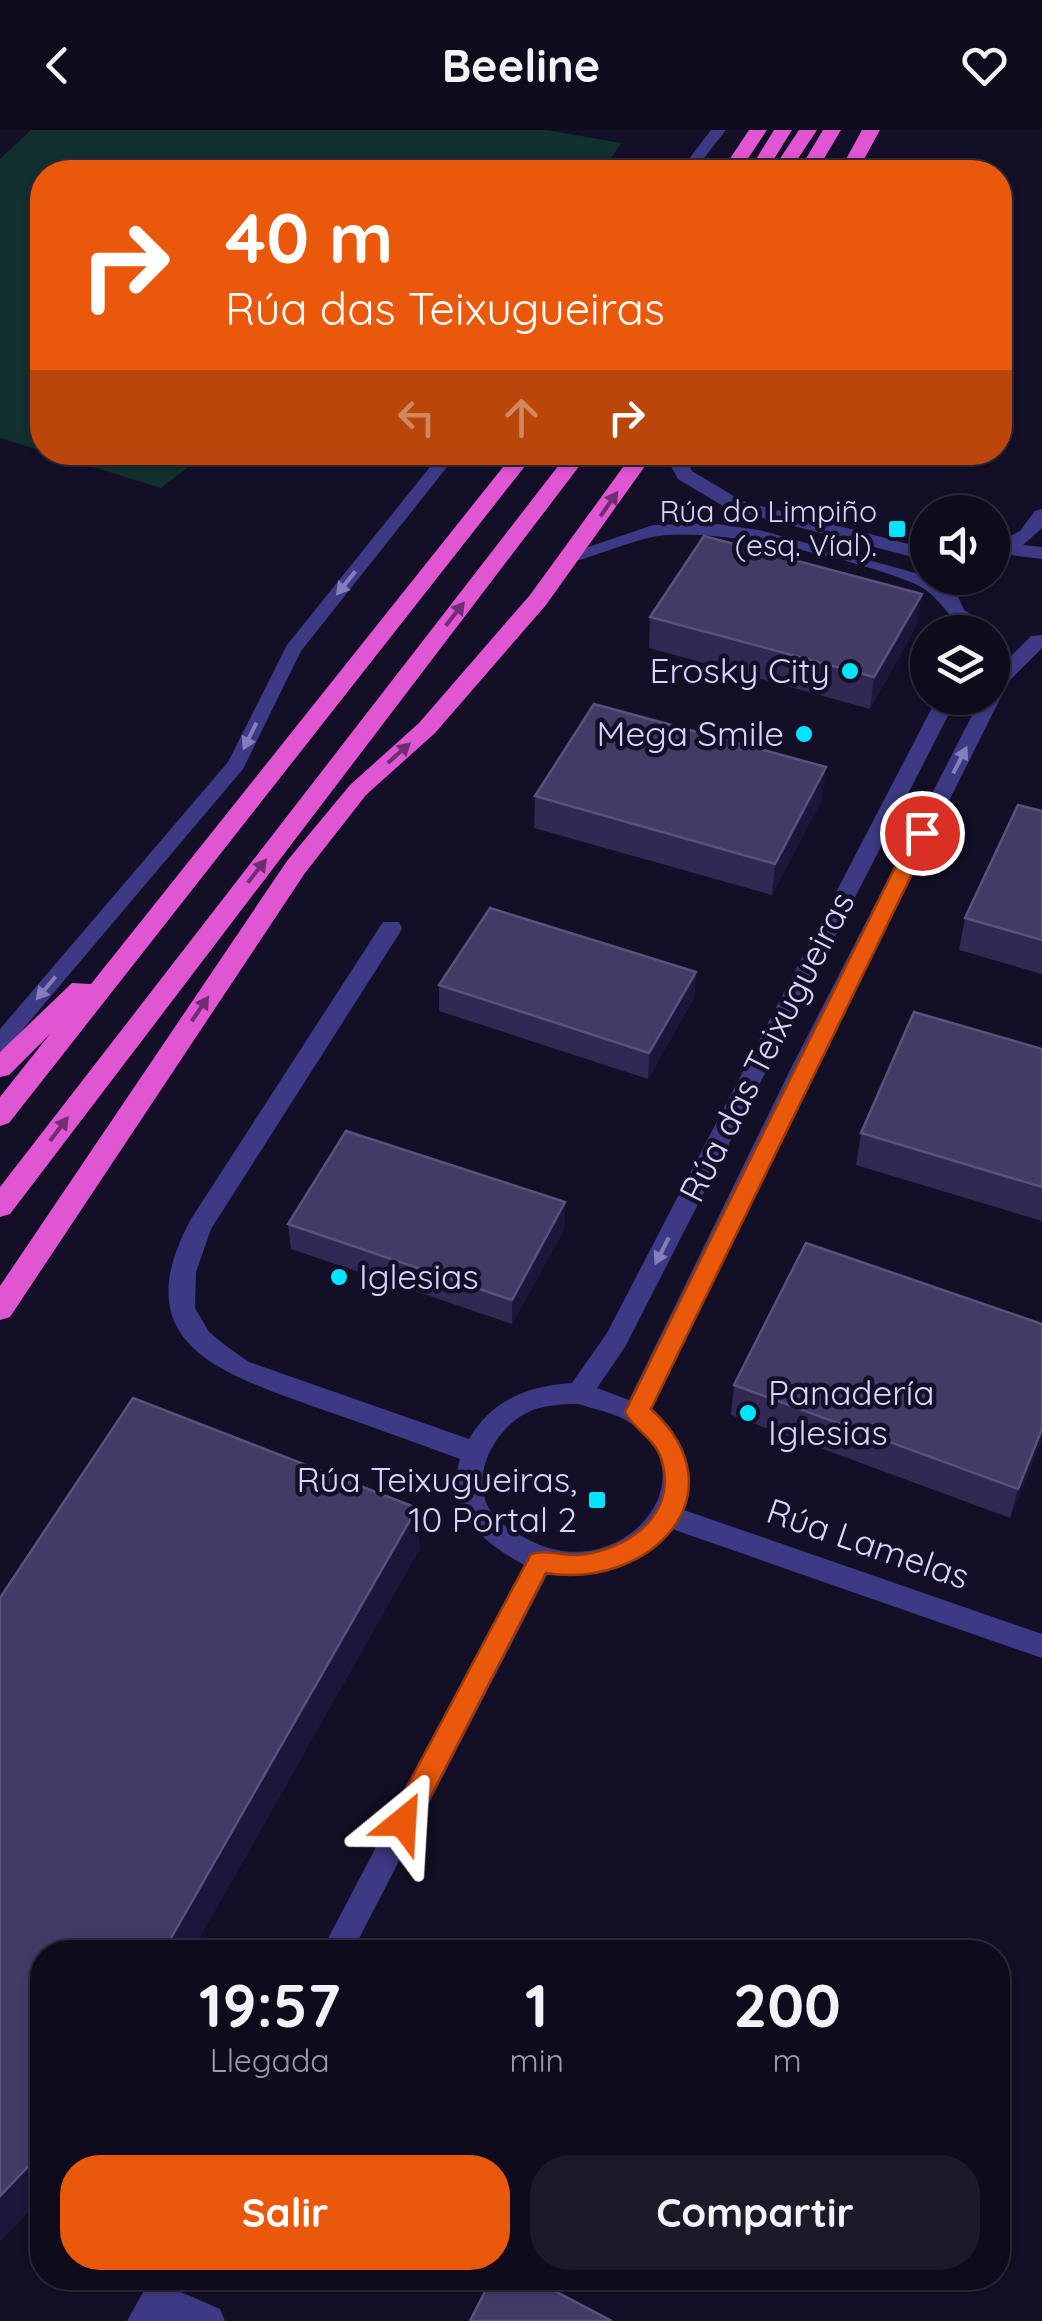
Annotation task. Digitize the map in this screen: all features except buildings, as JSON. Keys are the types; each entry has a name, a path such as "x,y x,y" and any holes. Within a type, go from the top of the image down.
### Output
{"highway":[{"path":"738,160 758,130"},
{"path":"764,160 783,130"},
{"path":"788,160 808,130"},
{"path":"814,160 832,130"},
{"path":"855,160 871,130"},
{"path":"0,1116 516,465"},
{"path":"0,1207 570,465"},
{"path":"0,1308 296,867 358,790 427,728 572,556 636,465"},
{"path":"0,1068 161,912"},
{"path":"145,1090 192,954"}],"street":[{"path":"679,465 685,475 734,505 910,550"},
{"path":"1010,544 1027,535 1042,515"},
{"name":"Rúa das Teixugueiras","path":"572,556 653,532 710,529 759,536 924,580 962,615"},
{"path":"1010,551 1042,553"},
{"path":"947,595 947,600"},
{"name":"Rúa das Teixugueiras","path":"1010,636 1040,640"},
{"name":"Rúa das Teixugueiras","path":"1010,668 1040,640"},
{"name":"Rúa das Teixugueiras","path":"579,1392 616,1340 938,715"},
{"name":"Rúa das Teixugueiras","path":"637,1412 802,1070 982,715"},
{"path":"390,928 200,1226 178,1273 184,1316 208,1349 240,1368 473,1452"},
{"path":"579,1392 610,1399 637,1412 660,1433 674,1460 677,1488 668,1517 651,1538 628,1554 585,1565 540,1562 510,1548 488,1529 473,1504 468,1478 473,1452 489,1426 514,1408 545,1395 579,1392"},
{"name":"Rúa Lamelas","path":"668,1517 1042,1646"},
{"path":"342,1940 540,1562"},
{"path":"158,2299 208,2321"}],"lane":[{"path":"695,160 719,130"},
{"path":"0,1042 236,765 293,649 441,465"}],"green space":[{"path":"31,130 547,130 621,143 610,160 30,160 30,447 0,438 0,159"},
{"path":"87,465 191,465 161,488"}],"place":[{"name":"Rúa do Limpiño (esq. Víal).","path":"897,529"},
{"name":"Erosky City","path":"850,671"},
{"name":"Mega Smile","path":"804,734"},
{"name":"Iglesias","path":"339,1277"},
{"name":"Panadería Iglesias","path":"748,1413"},
{"name":"Rúa Teixugueiras, 10 Portal 2","path":"597,1500"}],"route":[{"path":"403,1822 540,1562 600,1564 628,1554 651,1538 668,1517 677,1488 674,1460 660,1433 637,1412 922,833"}]}
